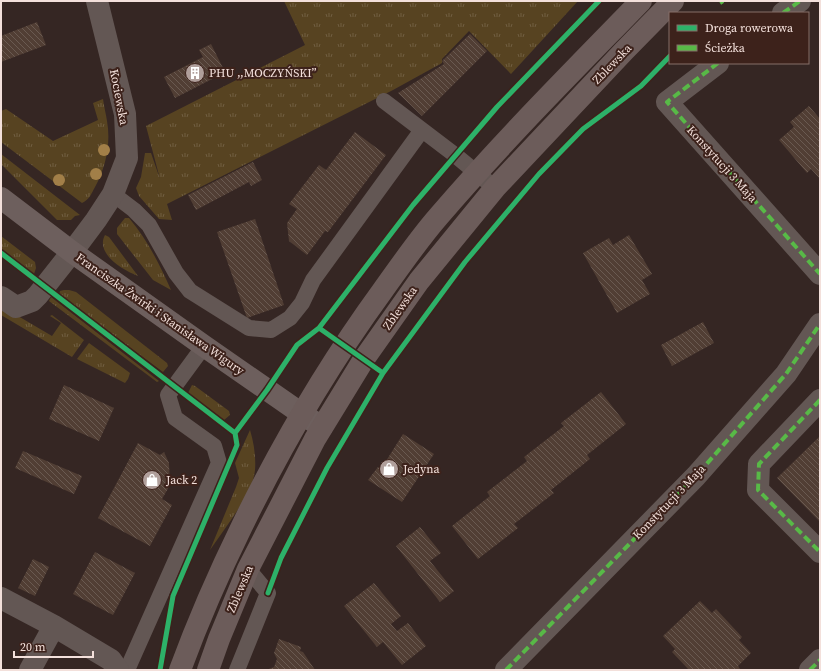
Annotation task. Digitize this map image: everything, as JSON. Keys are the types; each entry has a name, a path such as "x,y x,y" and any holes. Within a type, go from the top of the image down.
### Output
{"main road":[{"name":"Zblewska","path":"180,670 220,572 258,494 316,390 360,323 437,218 522,124 641,1"},
{"name":"Zblewska","path":"208,670 248,569 322,427 364,359 419,281 495,188 673,1"},
{"name":"Franciszka Żwirki i Stanisława Wigury","path":"1,198 72,252 204,346 322,427"}],"street":[{"name":"Kociewska","path":"1,297 16,307 32,301 38,296 96,220 113,194 126,158 125,114 97,1"},
{"path":"784,12 800,1"},
{"name":"Konstytucji 3 Maja","path":"717,64 667,102 820,274"},
{"name":"Konstytucji 3 Maja","path":"506,670 696,476 786,374 820,324"},
{"path":"820,400 759,464 758,490 820,552"},
{"path":"1,598 54,626 111,660 118,670"},
{"path":"30,670 54,626"},
{"path":"810,670 820,660"}],"lane":[{"path":"384,101 456,155 495,188"},
{"path":"113,194 134,210 149,225 176,272 190,292 249,328 271,330 290,318 302,303 313,280 422,130"},
{"path":"128,670 219,463 214,446 175,418 168,394 204,346"},
{"path":"237,670 268,593 248,569"}],"green space":[{"path":"284,1 578,1 511,74 469,31 442,59 442,63 393,90 167,204 172,220 159,219 139,196 136,188 141,177 145,153 151,153 160,179 146,126 305,45"},
{"path":"103,99 108,129 107,155 95,187 89,198 82,203 1,142 1,111 6,109 53,141 98,120 93,103"},
{"path":"1,154 80,215 75,216 71,220 57,220 1,164"},
{"path":"125,218 129,218 147,243 171,290 153,280 117,234 117,228"},
{"path":"105,235 109,237 138,276 125,270 107,255 103,242"},
{"path":"1,236 35,262 36,268 34,274 1,249"},
{"path":"64,290 76,292 167,363 168,366 163,372 59,295 60,291"},
{"path":"51,297 159,381 157,382 49,301"},
{"path":"1,306 52,336 61,323 50,316 52,315 84,340 72,357 1,315"},
{"path":"89,343 130,373 125,383 77,359"},
{"path":"192,385 229,411 230,415 224,420 188,393"},
{"path":"250,430 254,445 255,460 255,470 252,484 242,503 210,550 239,478 235,463"}],"building":[{"path":"37,22 46,45 1,62 1,36"},
{"path":"470,34 487,51 422,116 398,93 444,64 442,61"},
{"name":"PHU ,,MOCZYŃSKI”","path":"211,44 224,70 213,76 214,78 175,98 164,77 203,57 199,50"},
{"path":"809,106 820,119 820,179 811,169 807,173 779,140 794,127 790,122"},
{"path":"355,132 386,155 328,232 325,231 307,255 289,241 287,223 297,209 289,204 319,165 326,170"},
{"path":"253,162 262,180 251,186 249,182 196,210 188,195"},
{"path":"255,219 284,305 247,318 217,232"},
{"path":"629,235 652,274 642,280 650,294 617,313 583,253 609,238 613,245"},
{"path":"703,322 714,343 672,366 661,345"},
{"path":"64,385 114,408 99,441 49,419"},
{"path":"601,392 626,424 587,455 590,459 551,490 554,493 514,524 518,528 478,559 452,526 490,496 487,492 527,461 524,457 564,426 561,423"},
{"path":"403,434 434,454 402,502 368,480 378,467 381,469"},
{"path":"820,436 820,522 777,478"},
{"path":"138,443 160,455 164,452 169,463 170,485 162,499 172,505 150,546 98,518"},
{"path":"23,451 82,476 74,494 15,468"},
{"path":"420,527 441,553 430,561 454,591 440,602 396,546"},
{"path":"95,552 135,573 113,615 73,594"},
{"path":"33,559 49,567 35,596 18,588"},
{"path":"374,583 401,616 391,624 397,631 408,623 426,646 402,665 383,642 377,647 344,606"},
{"path":"700,601 712,613 716,609 742,637 739,640 751,653 738,666 740,669 689,670 672,652 675,649 663,636"},
{"path":"279,639 301,647 300,651 303,652 315,670 266,670 274,667 277,659 274,653"}],"marked path":[{"path":"784,12 800,1"},
{"path":"717,64 667,102 820,274"},
{"path":"506,670 696,476 786,374 820,324"},
{"path":"820,400 759,464 758,490 820,552"},
{"path":"810,670 820,660"}],"cycle path":[{"path":"319,328 413,205 497,107 599,1"},
{"path":"268,593 281,558 327,468 383,373 465,262 539,174 583,129 641,86 669,57"},
{"path":"1,253 235,433 237,445 173,596 160,670"},
{"path":"235,433 267,390 297,345 319,328 383,373"}],"place":[{"name":"PHU ,,MOCZYŃSKI”","path":"195,73"},
{"name":"Jedyna","path":"389,469"},
{"name":"Jack 2","path":"152,480"}]}
